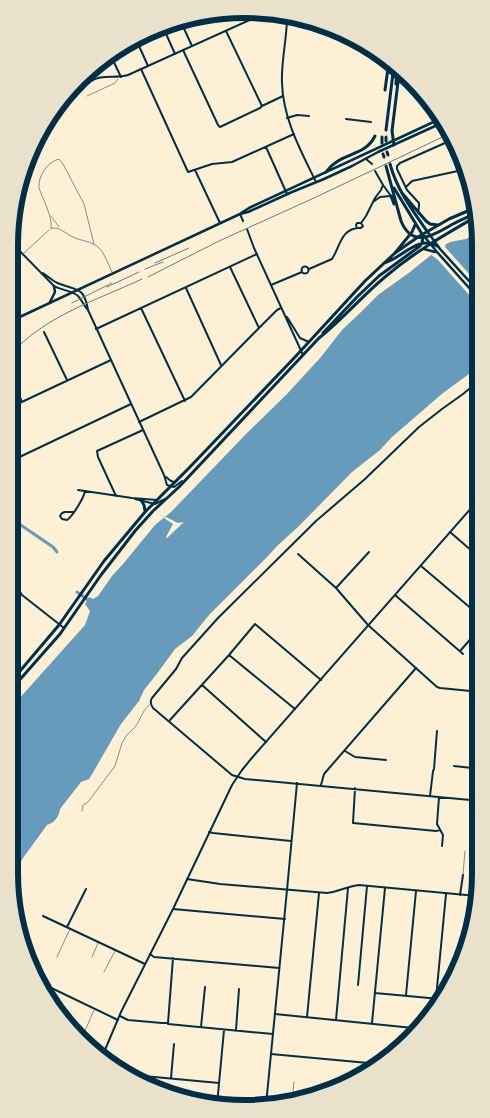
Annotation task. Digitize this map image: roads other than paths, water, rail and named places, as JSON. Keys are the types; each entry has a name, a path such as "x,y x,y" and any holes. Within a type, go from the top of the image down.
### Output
{"highway":[{"path":"385,90 388,69"},
{"path":"386,130 393,73"},
{"path":"388,141 392,128 397,76"},
{"path":"396,88 398,82"},
{"path":"326,172 336,161 367,147 375,136"},
{"path":"319,338 379,276 419,248 422,243 424,234 424,226 407,203 388,165 400,221 413,236 423,238 432,236 449,226 471,217"},
{"path":"391,184 415,225 424,234"},
{"path":"400,191 429,224 438,225"},
{"path":"391,196 398,212"},
{"path":"395,253 438,225 470,210"},
{"path":"18,673 59,625 118,543 145,512 302,353 330,330 365,294 401,263 471,219"},
{"path":"18,682 64,628 130,537 302,353 309,342 395,253 412,232 415,225"},
{"path":"384,263 392,261 422,243 429,242 436,246"},
{"path":"141,500 144,504 145,512"}],"main road":[{"path":"18,318 112,272 240,214 245,209 286,192 388,141 435,121"},
{"path":"286,192 316,182 352,166 378,152 388,141 437,124"},
{"path":"424,234 429,242"},
{"path":"424,234 472,285"},
{"path":"436,246 437,252"},
{"path":"394,264 421,249 437,252 472,290"},
{"path":"50,302 55,292 54,286"}],"street":[{"path":"71,98 86,84 97,78 119,77 141,69 254,18"},
{"path":"287,21 282,79 283,96 294,134 316,182"},
{"path":"183,26 192,46"},
{"path":"226,31 262,106"},
{"path":"165,32 175,54"},
{"path":"138,44 148,66"},
{"path":"184,50 220,127 283,96"},
{"path":"113,61 119,77"},
{"path":"141,69 188,172 212,164 232,162 294,134"},
{"path":"398,77 398,82 404,82"},
{"path":"288,118 297,115 309,116"},
{"path":"346,119 371,122"},
{"path":"418,213 420,205 401,179 397,169 398,164 448,142"},
{"path":"266,147 286,192"},
{"path":"366,158 372,164"},
{"path":"195,170 220,223"},
{"path":"406,188 408,183 412,181 459,170"},
{"path":"375,171 391,196"},
{"path":"401,179 408,183"},
{"path":"271,285 302,272 307,274 309,269 332,259 342,237 352,230 362,227 362,223 374,199 383,185"},
{"path":"373,202 380,197 391,196"},
{"path":"240,214 243,221"},
{"path":"247,229 281,308 300,338 309,342"},
{"path":"18,249 54,286 79,296 88,310"},
{"path":"96,329 257,254"},
{"path":"302,272 302,269 306,266 309,269"},
{"path":"230,267 258,328"},
{"path":"40,272 56,283 77,289 83,295 96,329 140,422 167,485 175,487 184,481"},
{"path":"186,288 222,366"},
{"path":"141,308 185,400"},
{"path":"140,422 191,397 258,328 281,308"},
{"path":"284,313 302,353"},
{"path":"44,332 67,380"},
{"path":"18,404 111,360"},
{"path":"472,387 419,427 366,479 311,527 218,618 182,658 176,669 152,698 151,703 153,708 230,774 237,777 472,799"},
{"path":"18,393 22,402"},
{"path":"18,458 131,404"},
{"path":"116,496 96,452 101,448 143,430"},
{"path":"164,475 171,481 176,482"},
{"path":"78,490 158,500"},
{"path":"73,512 63,512 60,514 64,520 71,517 85,491"},
{"path":"132,498 153,504 166,499"},
{"path":"105,1051 237,777 472,507"},
{"path":"450,532 472,551"},
{"path":"336,588 368,552"},
{"path":"298,554 336,588 368,626 440,688 472,691"},
{"path":"420,566 472,609"},
{"path":"18,590 24,597 64,628"},
{"path":"395,595 463,654"},
{"path":"170,721 255,624 321,680"},
{"path":"460,651 472,637"},
{"path":"229,655 295,710"},
{"path":"321,785 324,774 416,668"},
{"path":"202,685 267,742"},
{"path":"430,796 437,730"},
{"path":"344,751 355,758 386,760"},
{"path":"454,766 472,768"},
{"path":"266,1100 297,783"},
{"path":"355,788 353,823 440,830"},
{"path":"439,797 437,824 443,835 442,846"},
{"path":"209,832 291,841"},
{"path":"460,895 463,874"},
{"path":"187,879 319,893 332,892 359,885 471,896"},
{"path":"358,985 367,886"},
{"path":"336,1020 348,887"},
{"path":"372,1024 386,888"},
{"path":"69,928 86,889"},
{"path":"406,996 416,891"},
{"path":"307,1017 319,893"},
{"path":"436,996 446,894"},
{"path":"173,909 285,919"},
{"path":"43,916 146,964"},
{"path":"150,954 154,957 280,968"},
{"path":"168,1023 173,958"},
{"path":"48,986 118,1020"},
{"path":"202,1027 205,987"},
{"path":"236,1030 239,989"},
{"path":"375,992 435,998"},
{"path":"275,1014 412,1028"},
{"path":"120,1016 128,1020 273,1034"},
{"path":"217,1099 224,1029"},
{"path":"171,1078 174,1044"},
{"path":"271,1054 369,1063"},
{"path":"141,1076 219,1083"}],"lane":[{"path":"87,96 115,84 119,77"},
{"path":"51,229 52,225 39,188 39,180 51,162 59,159 84,204 94,244"},
{"path":"49,214 60,229 75,238 94,244 100,249 112,272"},
{"path":"23,254 51,229 60,229"},
{"path":"82,810 82,806 88,802 115,766 122,743 151,703"},
{"path":"463,874 465,851"},
{"path":"57,957 69,928"},
{"path":"92,957 99,942"},
{"path":"104,972 116,949"},
{"path":"83,1033 95,1009"},
{"path":"292,1095 294,1082"}],"water":[{"path":"472,236 472,372 443,393 392,437 380,450 352,472 209,615 192,636 175,649 121,724 89,779 81,782 60,809 59,815 52,823 47,825 18,867 18,700 85,625 90,611 85,604 89,597 93,599 98,596 112,576 155,525 171,512 287,394 321,357 342,330 378,295 441,247 450,242 466,239"}],"waterway":[{"path":"18,523 53,547 57,552"},
{"path":"77,592 88,600"}],"railway":[{"path":"148,277 219,241 445,136"},
{"path":"155,263 189,248"},
{"path":"145,269 163,262"},
{"path":"107,287 139,272"},
{"path":"18,347 38,330 54,320 88,302 142,279"},
{"path":"72,303 112,283"}]}
